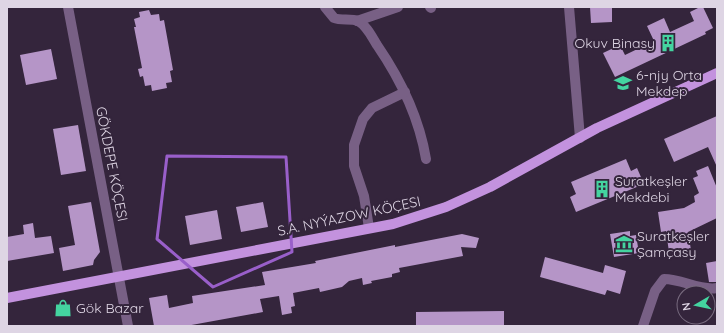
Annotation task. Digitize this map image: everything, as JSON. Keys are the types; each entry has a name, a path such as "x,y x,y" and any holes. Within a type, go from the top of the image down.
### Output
{"main road":[{"name":"S.A. NYÝAZOW KÖÇESI","path":"7,298 400,222 446,207 490,187 580,138 717,73"}],"street":[{"name":"GÖKDEPE KÖÇESI","path":"68,7 128,326"},
{"path":"325,7 334,18 339,20 357,20 398,7"},
{"path":"569,7 580,138"},
{"path":"357,20 365,27 388,61 405,92 422,135 426,158"},
{"path":"369,228 364,196 354,166 354,145 364,119 372,108 405,92"},
{"path":"643,326 655,291 664,279 676,279 697,286 717,288"}],"highlighted area":[{"path":"167,156 286,157 292,252 213,287 157,239"}],"building":[{"path":"590,7 612,7 612,22 591,23"},
{"name":"Okuv Binasy","path":"703,7 713,28 705,32 706,34 615,77 603,53 620,45 625,55 654,41 647,26 664,18 670,32 694,21 690,12"},
{"path":"149,10 151,15 159,14 160,21 164,20 173,70 170,71 172,82 166,83 167,88 152,91 151,85 145,86 143,76 140,77 138,69 142,68 134,27 136,27 134,19 140,17 139,12"},
{"path":"51,49 57,79 26,85 20,55"},
{"path":"717,116 717,167 708,147 674,162 664,139"},
{"path":"78,125 86,171 61,175 53,129"},
{"name":"Suratkeşler Mekdebi","path":"626,159 631,171 637,168 644,184 576,212 570,197 576,194 571,182"},
{"path":"708,166 717,188 717,218 688,232 691,250 669,252 666,231 661,232 658,212 684,208 695,202 694,196 699,193 693,178 698,176 696,171"},
{"path":"91,202 100,252 94,260 93,265 63,271 59,248 75,245 68,206"},
{"path":"263,202 268,227 241,232 236,207"},
{"path":"217,210 222,239 190,245 185,216"},
{"path":"33,223 35,238 51,236 54,253 7,261 7,237 24,234 23,225"},
{"name":"Suratkeşler Şamçasy","path":"630,231 630,236 636,235 639,253 614,257 610,234"},
{"path":"462,234 479,238 476,248 461,247 463,256 399,268 400,272 392,274 392,277 371,281 372,283 363,285 362,278 349,281 342,287 320,292 319,288 293,293 295,306 291,307 292,313 282,315 279,296 260,299 263,312 186,326 154,326 149,298 167,295 169,308 193,303 192,296 265,285 262,272 316,263 315,261 395,245 395,247"},
{"path":"545,257 603,273 605,265 626,271 620,294 607,290 605,295 540,277"},
{"path":"717,261 717,282 709,282 706,263"},
{"path":"504,311 504,326 416,326 416,312"}],"place":[{"name":"Okuv Binasy","path":"668,43"},
{"name":"6-njy Orta Mekdep","path":"623,83"},
{"name":"Suratkeşler Mekdebi","path":"602,189"},
{"name":"Suratkeşler Şamçasy","path":"624,244"},
{"name":"Gök Bazar","path":"63,308"}]}
